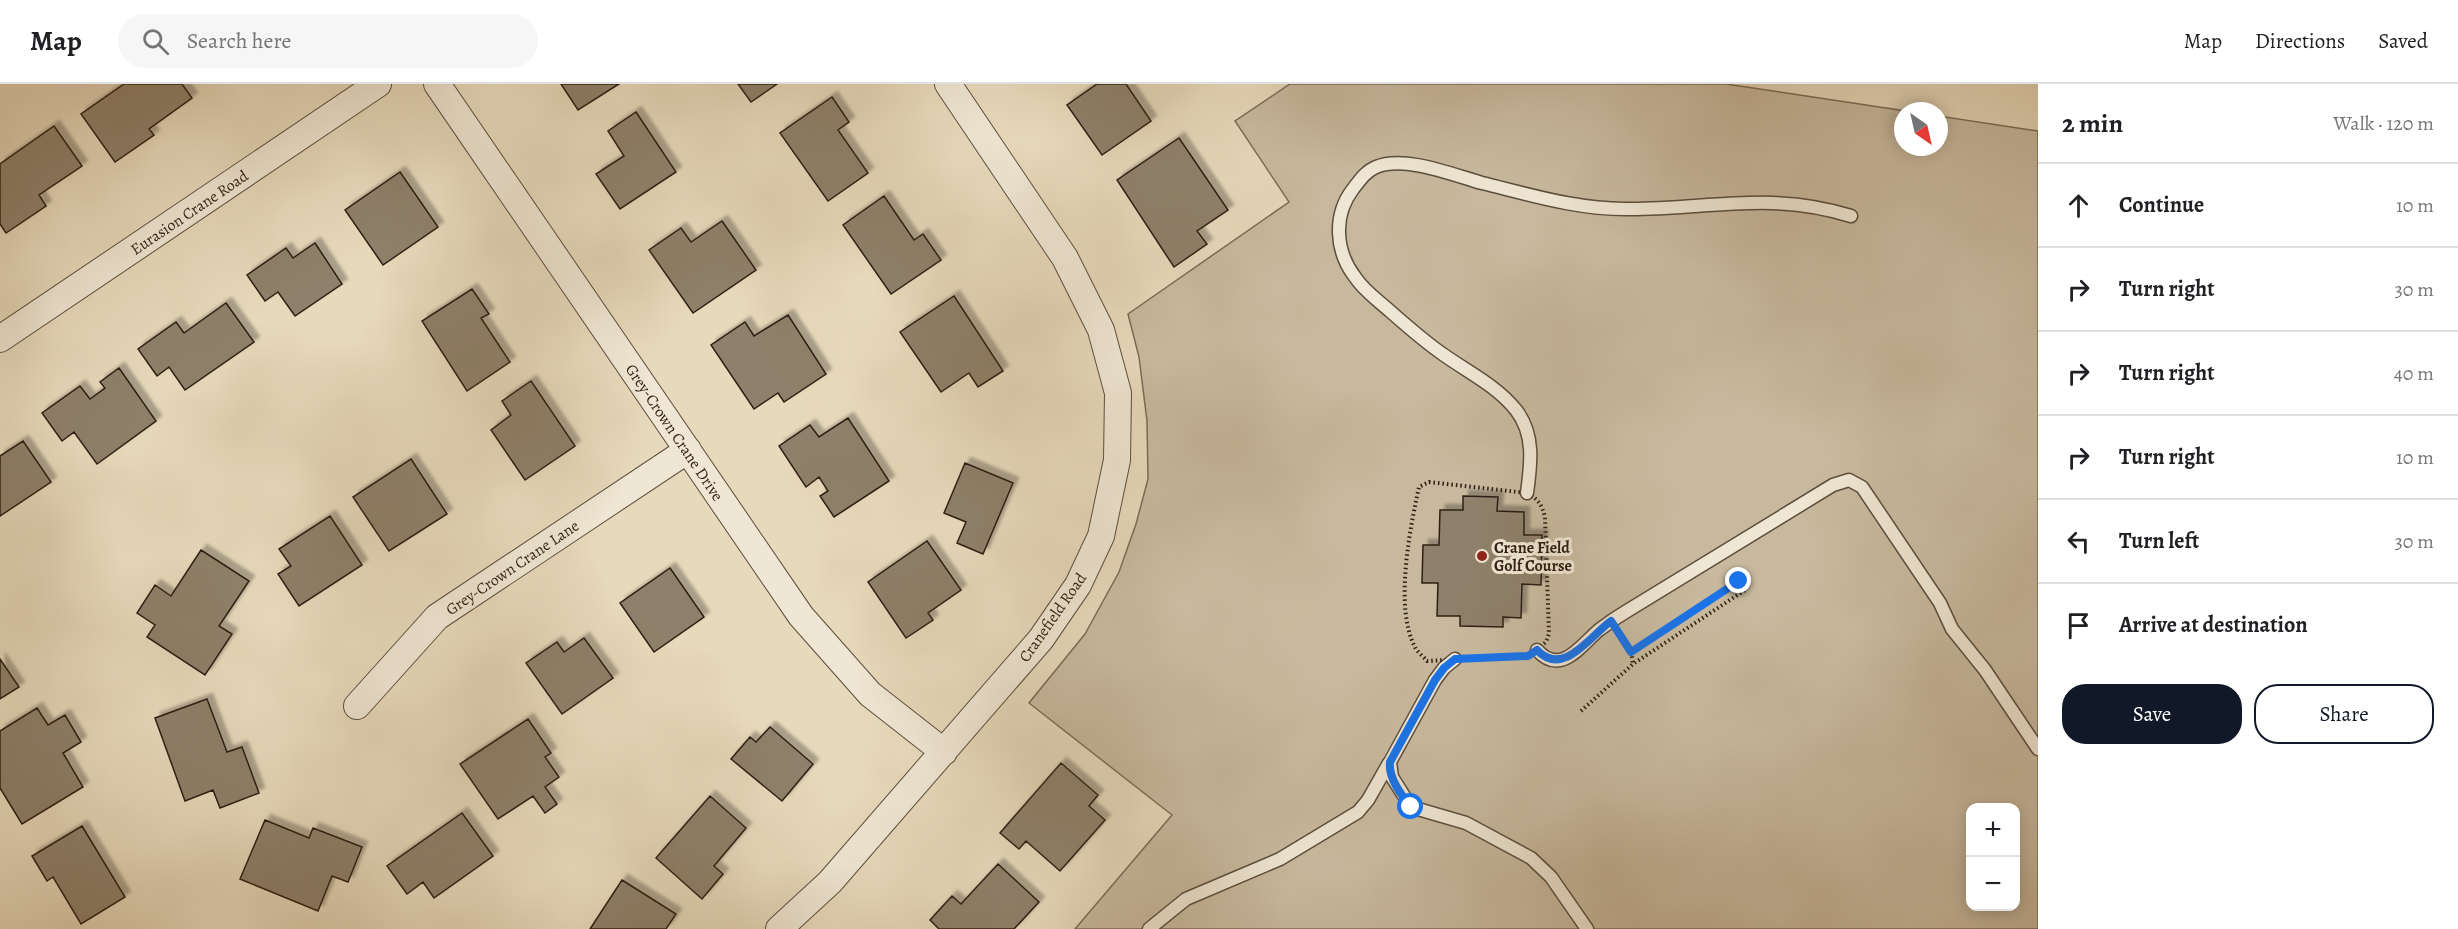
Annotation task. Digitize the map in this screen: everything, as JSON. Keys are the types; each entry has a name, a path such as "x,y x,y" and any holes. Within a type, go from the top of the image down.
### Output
{"street":[{"name":"Eurasion Crane Road","path":"0,339 378,84"},
{"name":"Grey-Crown Crane Drive","path":"437,84 801,616 870,694 944,752"},
{"name":"Cranefield Road","path":"779,929 830,882 1041,639 1078,585 1101,536 1117,460 1118,393 1101,330 1065,258 948,84"},
{"name":"Grey-Crown Crane Lane","path":"357,706 437,616 688,450"}],"lane":[{"path":"1527,493 1531,460 1529,438 1517,411 1490,386 1442,355 1411,330 1363,288 1346,263 1340,247 1338,228 1350,194 1363,176 1374,168 1401,162 1545,199 1605,209 1781,202 1812,206 1851,216"},
{"path":"1537,650 1551,660 1572,656 1611,621 1833,485 1841,481 1855,482 1862,487 1940,603 1952,629 1985,670 2038,749"},
{"path":"1149,929 1186,899 1280,858 1358,812 1368,800 1435,680 1455,659"},
{"path":"1390,762 1389,770 1392,777 1411,807 1466,823 1531,858 1551,877 1587,929"}],"path":[{"path":"1429,482 1527,493 1536,498 1543,507 1549,634 1537,650 1528,656 1427,660 1415,648 1408,628 1406,564 1409,533 1419,487 1429,482"},
{"path":"1581,711 1633,664 1745,590 1739,581 1631,652"},
{"path":"1611,621 1631,652 1633,664"}],"shaded area":[{"name":"Crane Field Golf Course","path":"1290,84 1726,84 1894,109 1894,156 1948,156 1948,117 2038,131 2038,929 1075,929 1172,815 1029,703 1085,634 1119,572 1136,524 1148,479 1147,421 1139,357 1128,314 1289,202 1235,121"}],"building":[{"path":"124,84 182,84 192,98 149,129 154,135 115,162 81,114"},
{"path":"561,84 619,84 578,110"},
{"path":"738,84 777,84 751,102"},
{"path":"1097,84 1126,84 1151,121 1102,155 1067,105"},
{"path":"832,97 849,122 838,130 868,173 828,201 780,133"},
{"path":"636,112 676,172 620,209 596,174 624,156 608,131"},
{"path":"54,126 82,166 39,195 46,206 6,233 0,224 0,164"},
{"path":"1179,138 1228,210 1197,231 1207,244 1174,267 1117,180"},
{"path":"400,172 438,227 383,265 345,210"},
{"path":"884,196 914,240 923,234 941,260 891,294 843,225"},
{"path":"722,221 756,270 693,313 649,250 681,228 691,242"},
{"path":"315,243 342,284 295,316 278,292 265,301 247,275 286,248 293,258"},
{"path":"472,289 489,314 481,318 510,362 467,391 422,321"},
{"path":"954,296 1003,371 978,387 969,373 941,392 900,332"},
{"path":"226,303 254,342 185,390 169,367 157,376 138,349 176,322 184,333"},
{"path":"788,315 826,374 784,402 778,393 754,409 711,345 745,322 754,336"},
{"path":"119,368 156,421 97,464 74,432 62,441 42,413 80,386 90,399 105,388 100,382"},
{"path":"531,381 575,446 525,480 491,430 511,415 502,401"},
{"path":"848,418 889,481 834,517 820,496 828,491 819,477 806,487 779,446 810,425 819,437"},
{"path":"23,441 51,482 0,516 0,456"},
{"path":"411,459 447,514 389,551 353,497"},
{"path":"965,463 1013,483 983,554 957,543 966,522 944,513"},
{"name":"Crane Field Golf Course","path":"1463,496 1498,497 1497,511 1524,512 1524,535 1542,535 1541,585 1522,584 1521,618 1503,617 1503,627 1460,626 1460,616 1437,616 1438,583 1422,583 1423,545 1439,545 1440,510 1463,510"},
{"path":"330,516 362,565 299,606 278,574 291,566 279,549"},
{"path":"927,541 961,590 928,613 933,620 906,638 868,582"},
{"path":"201,550 249,581 219,626 232,634 205,675 147,637 155,625 137,613 155,585 171,596"},
{"path":"670,568 704,617 654,652 620,603"},
{"path":"584,638 613,678 562,714 526,663 557,642 564,652"},
{"path":"0,659 19,687 0,699"},
{"path":"207,699 227,752 242,747 259,793 220,808 213,790 185,801 155,718"},
{"path":"37,708 48,725 65,715 81,742 63,753 83,787 22,824 0,788 0,731"},
{"path":"528,719 551,753 545,757 559,777 545,787 557,804 545,813 533,796 498,819 460,764"},
{"path":"770,727 813,764 782,801 731,759 750,737 756,742"},
{"path":"1061,763 1098,795 1089,806 1105,820 1060,871 1026,841 1019,849 1000,833"},
{"path":"710,796 746,828 714,866 723,874 702,899 656,858"},
{"path":"462,813 493,856 434,898 423,882 407,894 387,866"},
{"path":"265,820 309,838 313,828 362,847 348,882 332,876 318,911 240,879"},
{"path":"82,826 125,897 81,924 53,877 47,881 32,856"},
{"path":"998,864 1039,902 1014,929 939,929 930,920 952,896 961,904"},
{"path":"622,880 676,914 666,929 590,929"}],"place":[{"name":"Crane Field Golf Course","path":"1482,556"}],"route":[{"path":"1411,807 1392,777 1389,770 1390,762 1425,695 1444,668 1455,659 1528,656 1537,650 1551,660 1559,660 1572,656 1611,621 1631,652 1739,581"}]}
